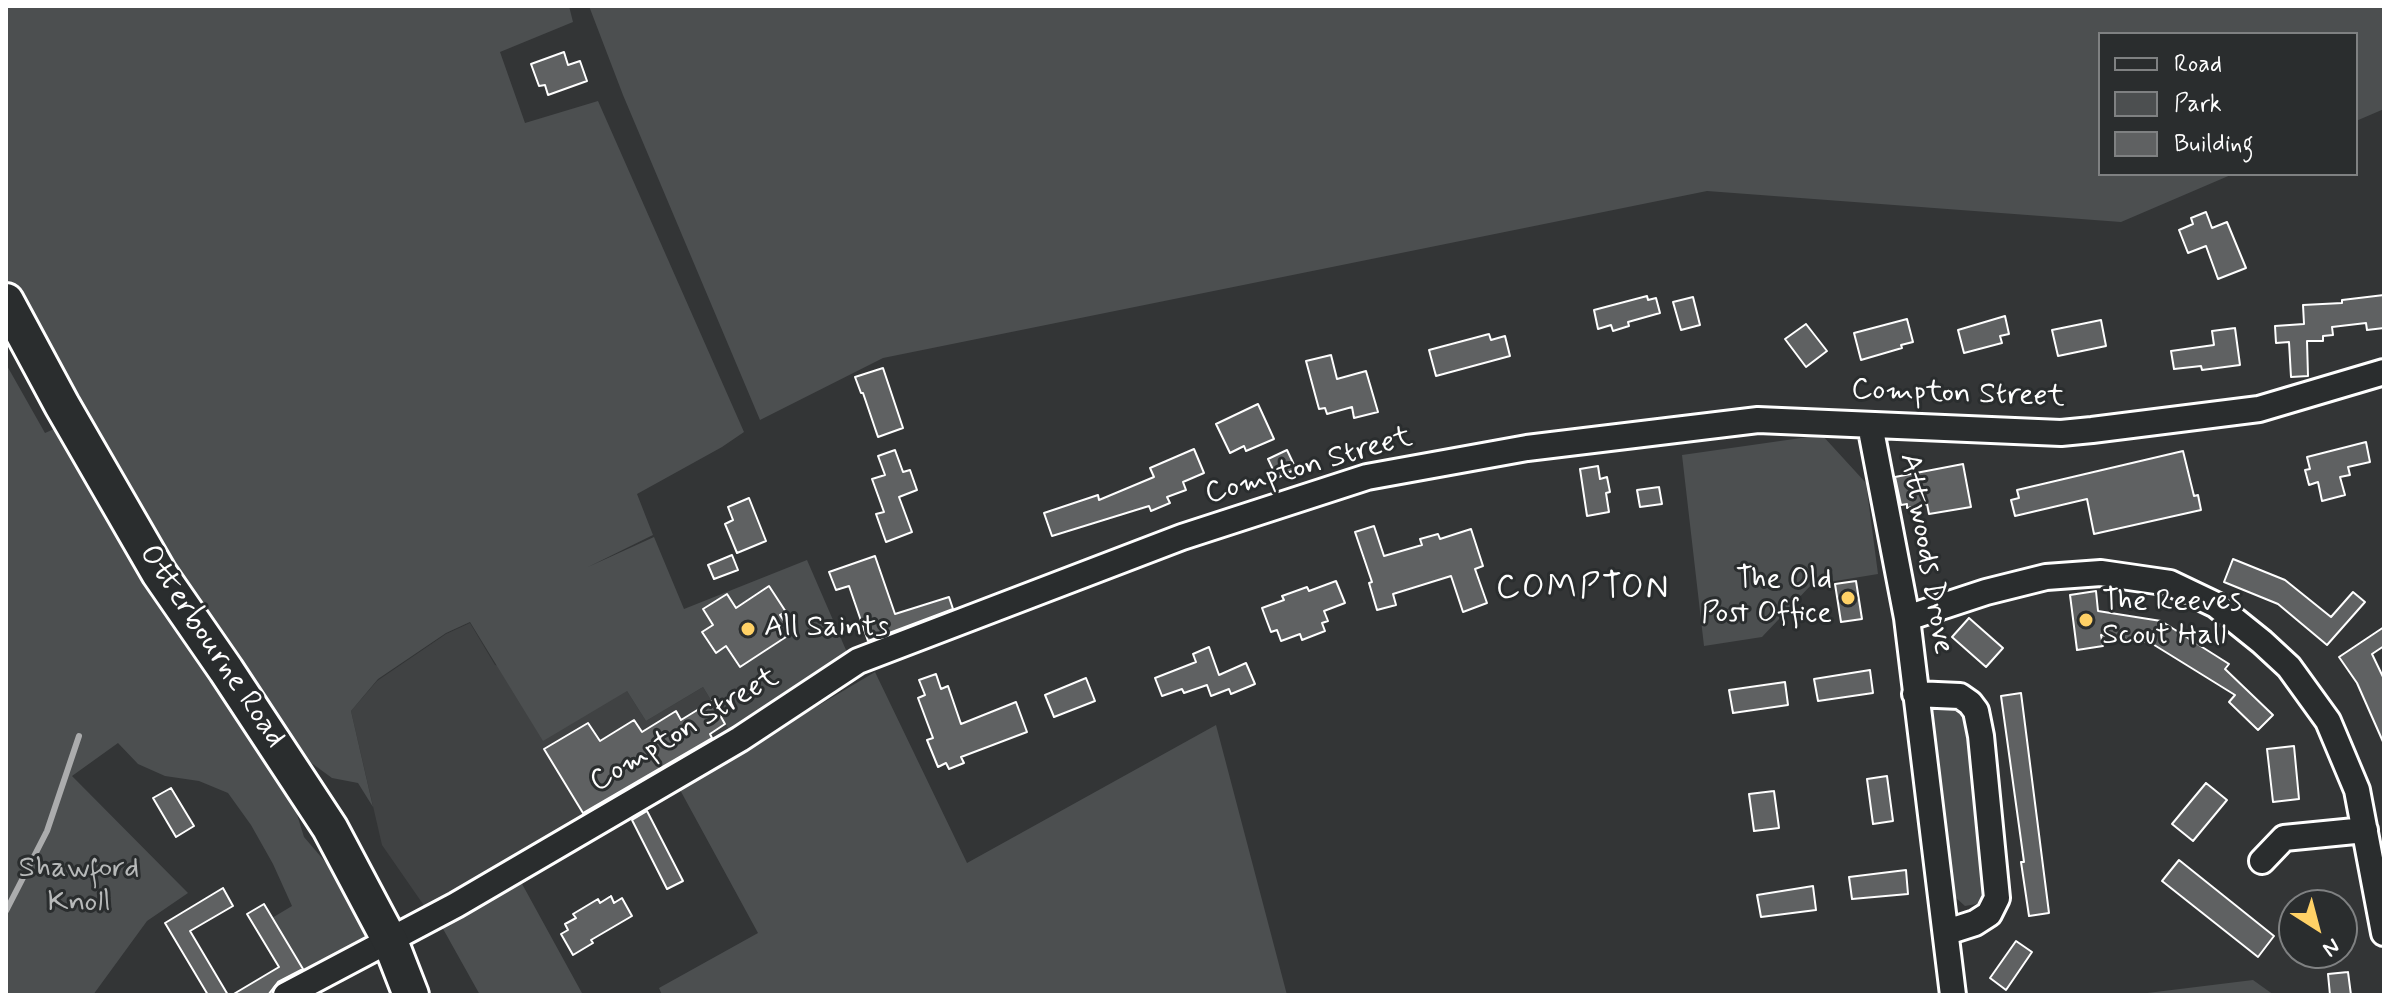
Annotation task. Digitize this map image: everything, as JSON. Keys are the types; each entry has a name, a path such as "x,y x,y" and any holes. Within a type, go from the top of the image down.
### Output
{"street":[{"name":"Otterbourne Road","path":"6,301 144,547 330,828 390,941 411,995"},
{"name":"Compton Street","path":"286,995 390,941 740,739 858,661 1182,537 1367,477 1527,448 1758,420 2061,433 2092,430 2259,409 2384,372"},
{"name":"Attwoods Drove","path":"1870,425 1907,618 1953,995"},
{"path":"1907,618 1986,592 2046,577 2101,573 2170,583 2216,605 2289,667 2328,721 2357,790 2384,933"},
{"name":"Attwoods Drove","path":"1915,694 1960,696 1976,711 1981,736 1997,898 1989,914 1975,923 1947,932"},
{"path":"2262,861 2284,838 2365,830"}],"shaded area":[{"path":"470,623 495,665 627,691 646,721 703,687 731,733 472,885 425,907 382,845 351,711 377,681 446,634"}],"green space":[{"name":"Shawford Knoll","path":"6,6 569,6 573,22 500,52 525,123 598,101 744,432 637,494 653,535 588,567 654,537 684,609 807,560 849,657 731,733 703,687 646,721 627,691 543,741 470,622 446,633 378,679 351,711 373,807 358,783 332,778 295,751 291,795 304,837 352,893 366,920 368,943 305,973 272,918 292,906 251,825 228,793 199,781 165,776 138,764 118,743 72,776 188,893 147,921 93,995 6,995 6,364 45,433 54,429 91,485 28,321 6,280"},
{"path":"589,6 2384,6 2384,109 2358,120 2358,32 2098,32 2098,176 2228,176 2121,222 1707,191 883,358 760,420 623,95"},
{"path":"1822,435 1866,483 1878,574 1811,585 1762,637 1704,646 1682,455"},
{"path":"875,672 967,863 1216,725 1287,995 662,995 659,988 758,933 679,788"},
{"path":"1950,702 1966,712 1989,893 1982,903 1965,906 1955,897 1931,711"},
{"path":"521,882 583,995 480,995 442,927"},
{"path":"2253,980 2274,995 2131,995"}],"building":[{"path":"564,52 568,65 580,61 587,81 548,95 545,85 539,86 531,64"},
{"path":"2206,212 2212,228 2227,222 2246,268 2218,279 2206,246 2188,253 2179,230 2193,224 2191,218"},
{"path":"2384,295 2384,328 2367,330 2366,323 2332,327 2333,335 2323,336 2323,341 2307,341 2308,376 2291,377 2289,342 2276,343 2275,326 2304,324 2303,305 2342,303 2342,300"},
{"path":"1647,296 1648,300 1656,298 1660,313 1628,322 1629,326 1613,331 1611,325 1598,329 1594,310"},
{"path":"1693,297 1700,325 1681,330 1673,302"},
{"path":"2005,316 2009,334 2000,336 2002,343 1964,353 1958,330"},
{"path":"1907,319 1913,342 1861,360 1854,333"},
{"path":"2101,320 2106,346 2058,356 2052,330"},
{"path":"1806,324 1827,351 1806,367 1785,339"},
{"path":"2235,328 2240,365 2202,370 2201,366 2174,369 2171,351 2214,345 2212,331"},
{"path":"1489,334 1491,340 1505,336 1510,356 1436,376 1429,350"},
{"path":"1331,355 1337,379 1366,371 1378,412 1354,418 1352,407 1327,414 1325,408 1319,409 1306,361"},
{"path":"883,368 903,428 878,437 855,377"},
{"path":"1258,404 1274,439 1246,451 1244,446 1230,453 1216,424"},
{"path":"2366,442 2370,462 2348,467 2350,475 2340,477 2345,495 2322,501 2318,482 2309,485 2305,470 2310,469 2307,457"},
{"path":"1194,449 1204,473 1183,482 1186,490 1167,497 1170,503 1151,511 1149,506 1052,536 1044,513 1098,495 1099,500 1154,477 1150,468"},
{"path":"895,450 903,472 910,470 917,490 899,497 912,532 886,542 876,514 884,512 872,479 885,475 878,456"},
{"path":"1287,450 1296,469 1277,478 1268,459"},
{"path":"2183,451 2194,496 2198,495 2201,510 2094,534 2087,499 2015,516 2011,500 2019,498 2017,490"},
{"path":"1963,464 1971,507 1929,514 1927,504 1907,508 1907,504 1901,505 1895,477"},
{"path":"1598,466 1600,479 1607,477 1609,512 1587,516 1580,469"},
{"path":"1659,487 1662,504 1640,507 1637,490"},
{"path":"749,498 766,541 737,553 725,524 733,520 728,507"},
{"path":"1374,526 1384,556 1422,545 1420,539 1438,534 1440,539 1471,529 1483,566 1475,569 1487,603 1463,612 1451,576 1393,594 1396,605 1377,610 1369,583 1372,582 1355,532"},
{"path":"732,555 738,570 714,579 708,565"},
{"path":"875,556 895,614 949,597 953,609 868,641 849,586 836,590 829,572"},
{"path":"2233,559 2285,580 2331,617 2353,592 2365,602 2327,645 2278,604 2224,582"},
{"path":"1336,581 1345,603 1324,611 1328,621 1322,623 1325,631 1302,640 1300,634 1281,641 1277,630 1271,632 1262,608 1284,600 1282,596 1307,587 1309,591"},
{"name":"The Old Post Office","path":"1856,581 1862,619 1841,622 1835,584"},
{"name":"All Saints","path":"769,586 786,612 780,615 792,633 740,667 726,646 716,653 702,632 713,625 703,609 727,594 736,608"},
{"path":"2096,591 2098,611 2161,621 2229,664 2225,669 2273,715 2258,730 2229,702 2235,695 2151,643 2101,635 2103,646 2077,650 2070,595"},
{"path":"1969,618 2003,648 1986,667 1952,637"},
{"path":"2384,627 2384,646 2372,654 2384,679 2384,744 2357,683 2339,657"},
{"path":"1209,647 1219,675 1246,663 1255,684 1231,694 1229,689 1211,696 1207,685 1162,696 1155,678 1196,662 1193,654"},
{"path":"1870,670 1873,693 1818,701 1814,679"},
{"path":"936,674 941,689 948,686 961,724 1016,702 1027,732 961,757 964,763 949,769 946,763 938,767 927,740 933,738 918,698 925,695 919,680"},
{"path":"1086,678 1095,701 1054,717 1045,695"},
{"path":"1785,682 1788,705 1733,713 1729,690"},
{"path":"2021,693 2049,913 2029,916 2001,696"},
{"path":"712,701 725,724 710,734 712,738 583,813 544,749 588,723 600,741 634,720 642,732 676,711 681,720"},
{"path":"2294,746 2299,799 2273,802 2267,749"},
{"path":"1887,776 1893,821 1873,824 1867,779"},
{"path":"2206,783 2227,800 2193,841 2172,824"},
{"path":"171,788 194,826 176,837 153,798"},
{"path":"1774,791 1779,828 1754,831 1749,794"},
{"path":"647,811 683,881 667,889 632,820"},
{"path":"2179,860 2274,936 2258,957 2162,881"},
{"path":"1906,870 1908,894 1852,899 1849,877"},
{"path":"1813,886 1816,910 1761,917 1757,895"},
{"path":"223,888 233,906 190,931 228,995 208,995 165,923"},
{"path":"611,896 614,903 622,898 632,916 591,940 593,943 573,955 561,934 568,930 565,924 576,918 573,914 598,899 600,903"},
{"path":"264,904 303,969 278,982 268,995 232,995 279,967 247,914"},
{"path":"2016,941 2032,952 2006,990 1990,978"},
{"path":"2348,972 2351,995 2330,995 2328,974"}],"waterway":[{"path":"6,911 47,831 79,736"}],"place":[{"name":"The Old Post Office","path":"1848,598"},
{"name":"The Reeves Scout Hall","path":"2086,620"},
{"name":"All Saints","path":"748,629"}],"district":[{"name":"COMPTON","path":"1583,590"}]}
